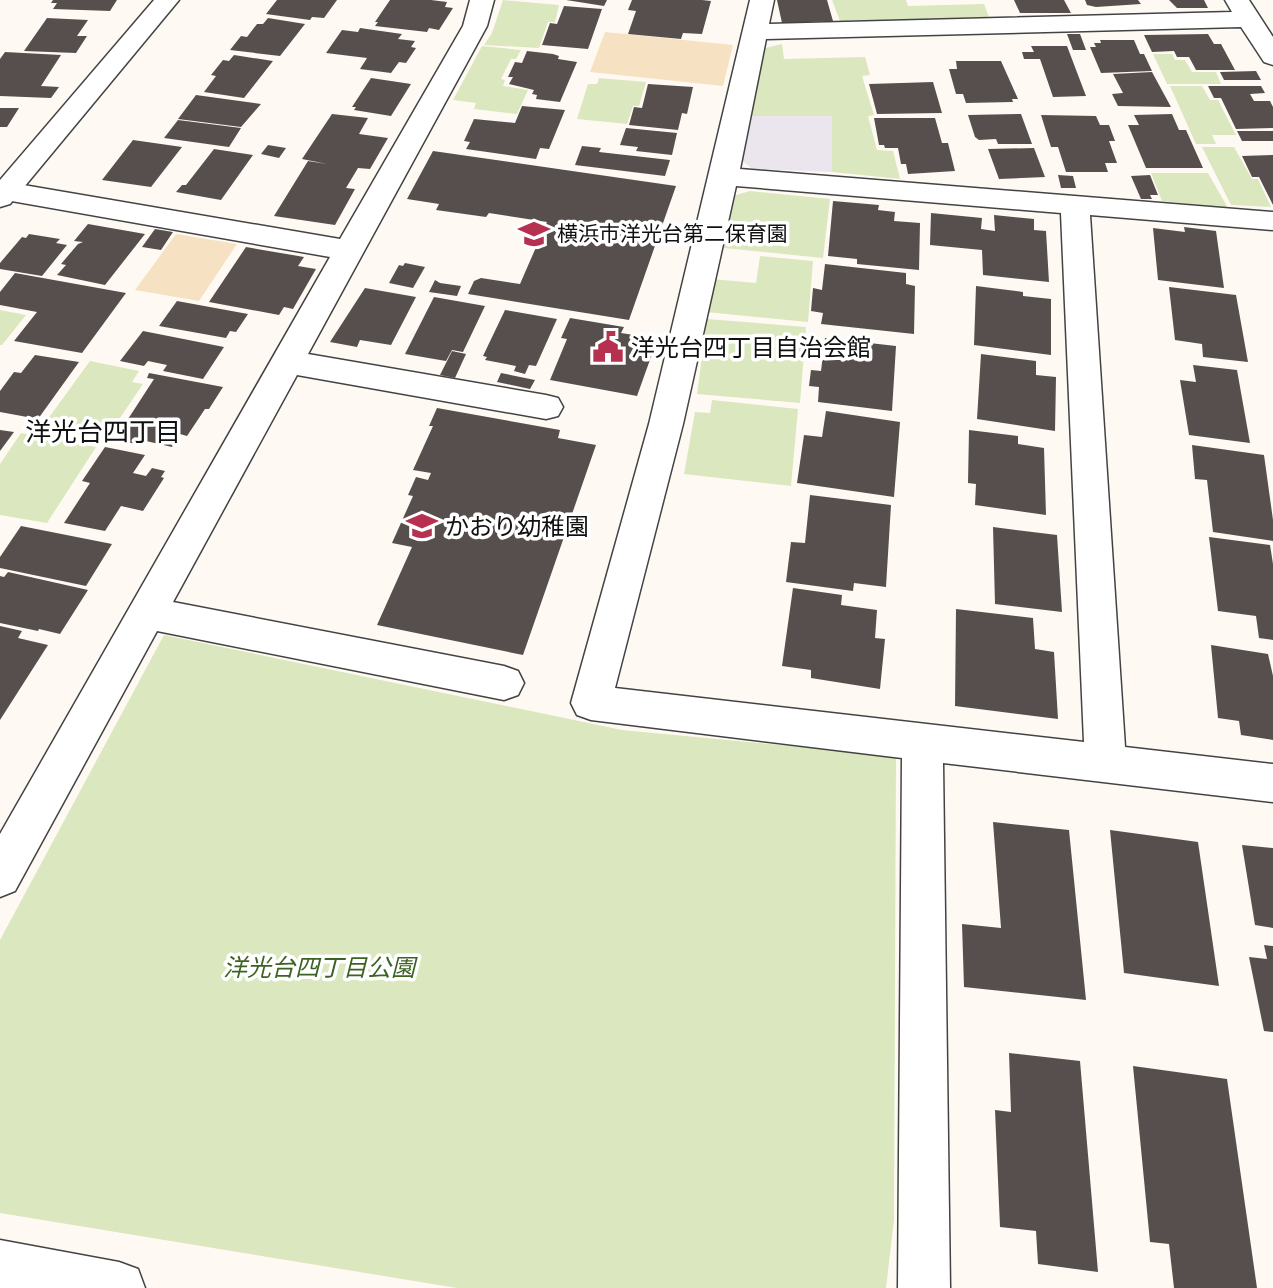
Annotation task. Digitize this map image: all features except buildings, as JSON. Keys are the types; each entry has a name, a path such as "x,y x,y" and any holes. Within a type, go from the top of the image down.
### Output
{"street":[{"path":"2,193 167,0"},
{"path":"0,876 475,26 482,0"},
{"path":"762,0 666,424 591,703 1273,783"},
{"path":"755,32 1243,10 1273,57"},
{"path":"724,176 1273,221"},
{"path":"2,193 351,251"},
{"path":"1075,206 1106,764"},
{"path":"286,362 546,407"},
{"path":"146,613 504,683"},
{"path":"922,741 924,1288"},
{"path":"0,1266 119,1288"}],"shaded area":[{"path":"749,116 832,116 832,172 753,169 738,158"}],"green space":[{"path":"503,0 559,5 555,22 548,22 539,48 484,45 492,33"},
{"path":"832,0 906,0 908,6 984,4 989,17 840,21"},
{"path":"782,44 784,59 865,57 870,75 862,76 874,115 868,116 877,150 893,151 900,179 832,172 832,116 749,116 761,49"},
{"path":"482,46 521,50 516,59 511,59 501,79 505,80 503,86 528,90 517,114 474,109 476,103 453,100"},
{"path":"1153,54 1172,54 1175,60 1185,60 1192,72 1216,72 1221,84 1167,84"},
{"path":"599,78 646,82 639,106 633,106 627,124 577,119 588,84 597,84"},
{"path":"1170,86 1202,86 1210,100 1218,100 1236,135 1212,135 1216,144 1196,144"},
{"path":"1202,147 1234,147 1252,179 1258,179 1271,207 1231,205"},
{"path":"1151,173 1208,173 1228,208 1162,201"},
{"path":"750,191 830,199 823,258 724,248 733,196"},
{"path":"760,256 813,261 808,322 706,312 711,279 756,283"},
{"path":"0,310 26,315 2,345 0,345"},
{"path":"707,319 806,327 800,403 697,394"},
{"path":"90,361 139,371 132,382 143,384 105,440 42,427"},
{"path":"712,400 798,409 791,486 684,474 695,412 710,413"},
{"path":"21,433 96,447 47,523 0,515 0,464"},
{"name":"洋光台四丁目公園","path":"164,635 622,730 896,756 894,1220 886,1288 457,1288 0,1213 0,940"}],"sand":[{"path":"605,32 733,45 723,86 590,72"},
{"path":"176,234 237,244 199,301 135,290"}],"place":[{"name":"横浜市洋光台第二保育園","path":"534,234"},
{"name":"洋光台四丁目自治会館","path":"608,347"},
{"name":"かおり幼稚園","path":"422,526"}],"district":[{"name":"洋光台四丁目","path":"103,432"}]}
